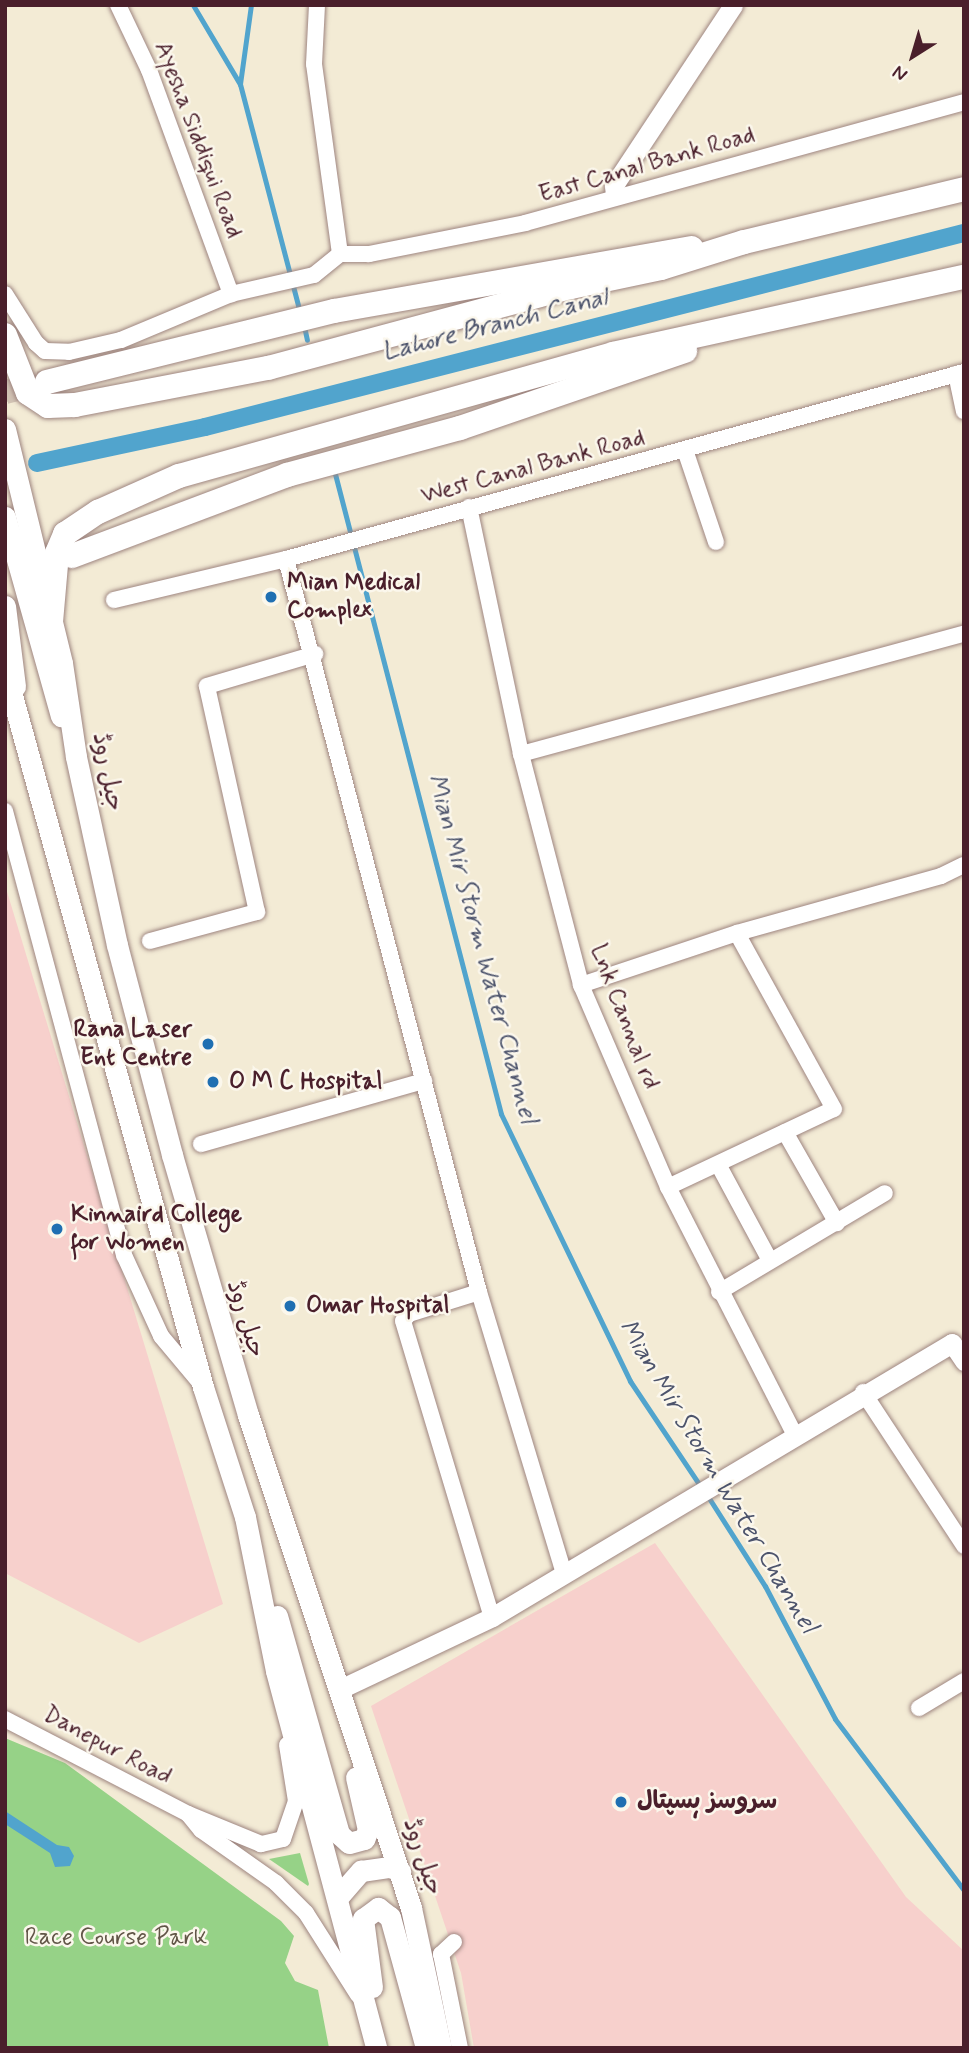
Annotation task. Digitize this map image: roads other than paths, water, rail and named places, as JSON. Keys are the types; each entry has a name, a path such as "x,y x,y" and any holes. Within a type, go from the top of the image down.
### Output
{"highway":[{"path":"5,335 28,393 48,406 75,405 268,368 571,287 661,268 744,242 964,189"},
{"path":"47,382 334,311 659,251 744,242"},
{"path":"51,622 57,553 65,534 98,512 179,476 613,354 751,326 964,277"},
{"path":"72,556 287,475 569,393 751,326"}],"main road":[{"name":"جیل روڈ","path":"5,429 51,622 76,757 117,945 215,1311 416,1922 441,2048"},
{"path":"5,517 47,678 76,757"},
{"path":"5,607 16,669 14,702"},
{"path":"5,670 203,1387 288,1648 338,1834 349,1843 357,1843 368,1830 340,1689"},
{"path":"246,1517 276,1671 376,2048"},
{"path":"338,1897 361,1871 390,1867 400,1871"},
{"path":"382,2048 363,1919 369,1910 378,1908 390,1917 426,2048"}],"street":[{"name":"Ayesha Siddiqui Road","path":"118,5 149,70 231,293"},
{"path":"5,294 24,328 45,351 69,352 121,340 231,293 303,278 327,267 340,254 314,64 317,5"},
{"path":"615,195 614,185 733,5"},
{"name":"East Canal Bank Road","path":"340,254 369,254 512,225 964,102"},
{"path":"960,373 964,411"},
{"name":"West Canal Bank Road","path":"114,600 286,559 960,373"},
{"path":"685,450 716,542"},
{"name":"Lnk Cannal rd","path":"469,507 521,754 581,985 668,1187 719,1292 794,1433"},
{"path":"286,559 315,654 479,1292 564,1573"},
{"path":"521,754 964,634"},
{"path":"150,941 252,917 257,912 206,686 315,654"},
{"path":"5,811 124,1255 160,1336 203,1387"},
{"path":"581,985 737,933 942,876 964,865"},
{"path":"668,1187 719,1166 834,1108 737,933"},
{"path":"201,1144 424,1081"},
{"path":"785,1132 837,1223"},
{"path":"719,1166 769,1259"},
{"path":"719,1292 769,1259 837,1223 885,1193"},
{"path":"479,1292 410,1314 403,1321 492,1617"},
{"path":"340,1689 492,1617 794,1433 958,1340 964,1361"},
{"path":"863,1392 964,1546"},
{"name":"Danepur Road","path":"5,1719 188,1814 261,1844 283,1839 296,1801 276,1671"},
{"path":"919,1708 964,1681"},
{"name":"Danepur Road","path":"188,1814 201,1830 275,1883 306,1913 367,2008"},
{"path":"454,1942 441,1954 460,2048"}],"water":[{"path":"5,1811 57,1845 69,1847 74,1856 70,1866 55,1867 50,1853 5,1824"}],"waterway":[{"path":"193,5 240,84 300,313"},
{"path":"240,84 251,5"},
{"name":"Lahore Branch Canal","path":"37,463 205,427 964,233"},
{"path":"304,326 307,340"},
{"name":"Mian Mir Storm Water Channel","path":"334,470 501,1114 630,1381 701,1487"},
{"name":"Mian Mir Storm Water Channel","path":"707,1495 765,1586 835,1719 964,1890"}],"tunnel":[{"path":"5,392 45,382"}],"place":[{"name":"Mian Medical Complex","path":"271,597"},
{"name":"Rana Laser Ent Centre","path":"208,1044"},
{"name":"O M C Hospital","path":"213,1082"},
{"name":"Kinnaird College for Women","path":"57,1229"},
{"name":"Omar Hospital","path":"290,1306"},
{"name":"سروسز ہسپتال","path":"621,1802"}],"park label":[{"name":"Race Course Park","path":"116,1938"}]}
